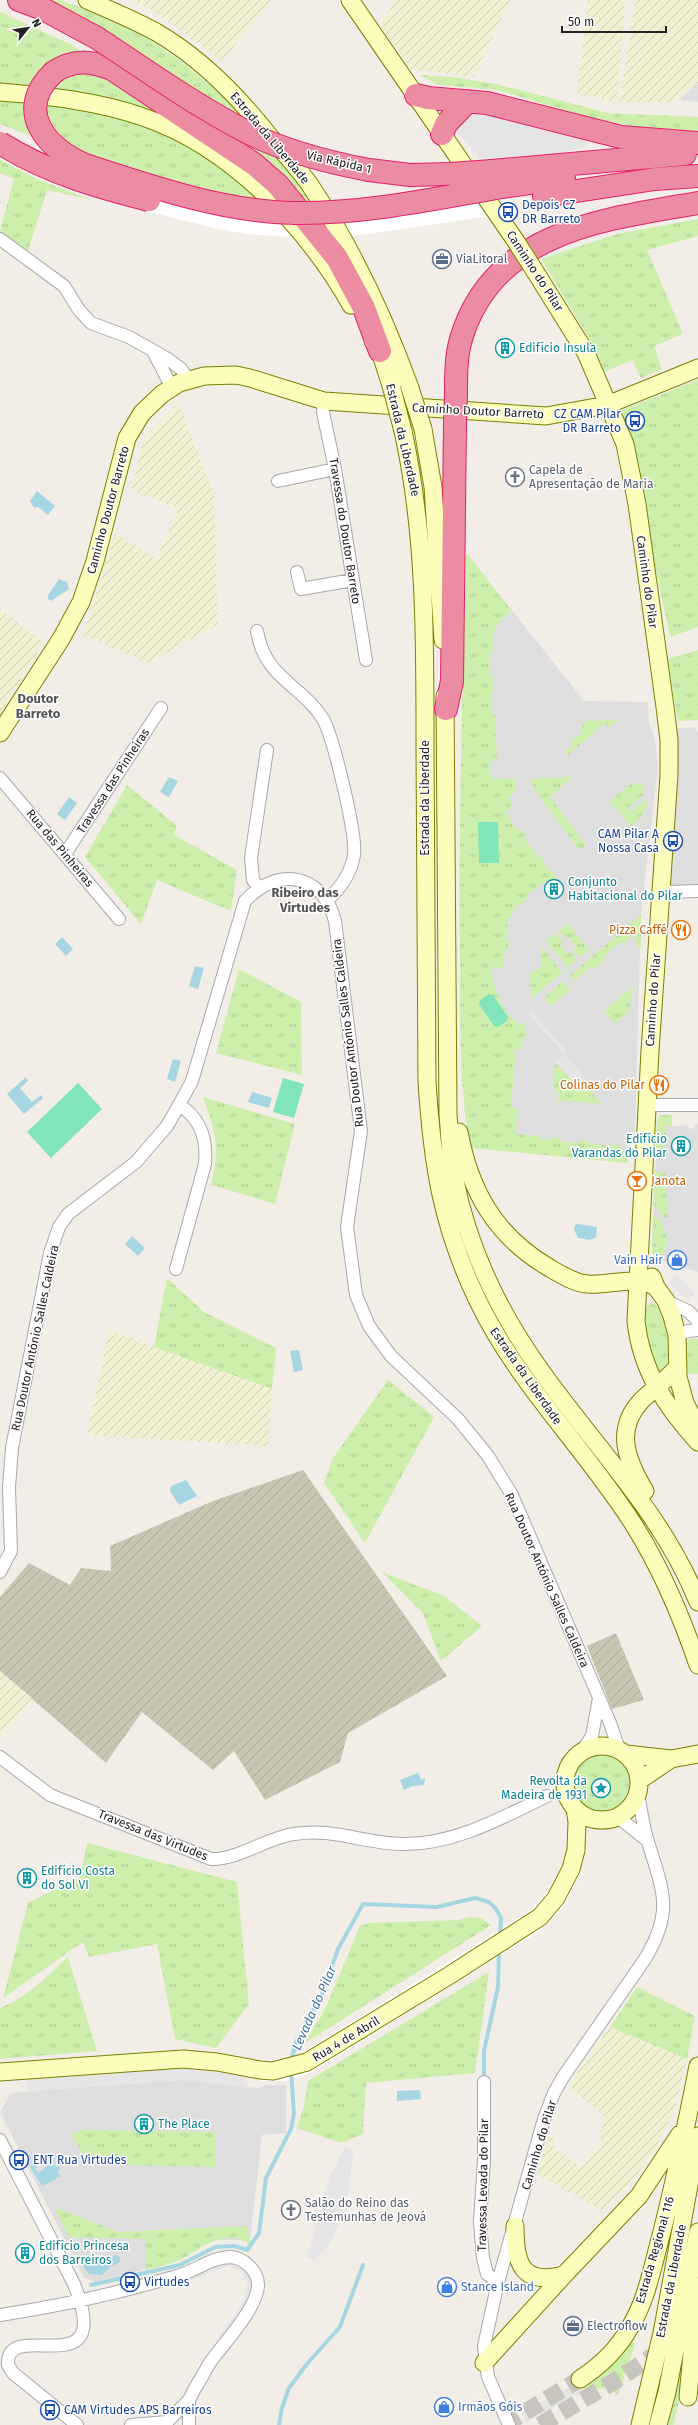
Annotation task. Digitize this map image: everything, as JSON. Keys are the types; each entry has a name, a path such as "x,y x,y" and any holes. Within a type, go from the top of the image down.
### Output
{"highway":[{"name":"Via Rápida 1","path":"19,0 43,9 97,38 207,110 245,131 300,153 369,170 410,175 451,174 501,186 698,176"},
{"path":"380,352 364,308 337,258 278,185 254,164 112,69 100,64 76,62 64,65 54,72 40,90 36,112 43,134 55,148 75,161 88,166 181,194 239,207 293,213 340,212 501,186 635,167 698,164"},
{"path":"416,95 428,98 468,101 528,112 597,132 621,137 698,143"},
{"path":"442,134 446,124 468,101"},
{"name":"Via Rápida 1","path":"0,142 34,163 66,176 118,193 258,224 330,227 380,222 501,186 659,155 698,154"},
{"path":"446,709 452,681 456,365 461,339 470,316 490,283 509,264 535,245 583,225 698,203"}],"main road":[{"name":"Estrada da Liberdade","path":"87,0 157,33 196,61 247,108 309,183 342,235 387,324 423,429 433,487 439,550 446,709 447,1077 448,1115 453,1174 475,1252 506,1319 532,1359 621,1474 663,1535 698,1602"},
{"name":"Caminho do Pilar","path":"350,0 515,240 577,335 625,444 636,504 669,740 669,775 660,889 647,1105 641,1244 636,1307 638,1334 641,1349 657,1388 673,1413 698,1442"},
{"name":"Estrada da Liberdade","path":"0,92 86,101 144,117 184,134 207,149 239,172 270,198 331,273 380,352 392,388 414,478 422,576 425,631 427,1081 430,1139 441,1201 466,1275 492,1327 522,1374 632,1523 677,1608 698,1665"},
{"name":"Caminho Doutor Barreto","path":"0,733 61,639 82,602 95,561 127,438 142,412 172,388 188,380 204,376 236,375 324,401 546,416 608,405 698,368"},
{"path":"447,1077 466,1166 486,1207 509,1239 540,1262 578,1282 593,1284 637,1280 645,1281 656,1287"},
{"name":"Caminho do Pilar","path":"641,1244 656,1287 666,1301 677,1335 676,1367 685,1403 698,1428"},
{"path":"636,1307 647,1297 666,1301"},
{"path":"663,1535 660,1518 630,1464 625,1447 625,1431 630,1416 642,1400 657,1388 676,1367"},
{"path":"671,1759 639,1787 632,1805 618,1817 599,1820 590,1818 575,1808 567,1796 566,1774 572,1760 583,1750 605,1745 622,1751 671,1759 698,1754"},
{"path":"622,1751 636,1765 639,1787"},
{"name":"Rua 4 de Abril","path":"0,2072 183,2059 217,2062 260,2070 286,2069 317,2057 531,1924 556,1898 571,1869 576,1850 577,1822 575,1808"},
{"name":"Rua 4 de Abril","path":"576,1850 599,1820"},
{"path":"484,2363 641,2193 686,2124 698,2066"},
{"name":"Estrada Regional 116","path":"580,2379 613,2351 628,2331 640,2308 668,2208 686,2124"},
{"name":"Estrada da Liberdade","path":"640,2425 662,2333 698,2136"},
{"path":"515,2226 516,2252 524,2270 532,2276 540,2278 564,2275"},
{"name":"Estrada da Liberdade","path":"658,2425 667,2392 698,2240"},
{"path":"688,2397 698,2287"}],"street":[{"path":"0,239 64,286 79,310 91,323 128,337 177,365 188,380"},
{"path":"154,353 172,388"},
{"name":"Travessa do Doutor Barreto","path":"324,401 323,412 335,469 366,660"},
{"path":"278,481 335,469"},
{"path":"298,572 301,589 353,580"},
{"path":"257,631 261,648 271,666 281,678 314,707 322,718 331,736 353,832 355,853 345,880 336,892 326,900"},
{"name":"Travessa das Pinheiras","path":"66,854 161,708"},
{"path":"259,888 254,880 251,858 266,750"},
{"name":"Rua das Pinheiras","path":"0,778 120,919"},
{"name":"Rua Doutor António Salles Caldeira","path":"0,1572 11,1551 4,1486 50,1253 59,1227 71,1212 136,1162 167,1126 192,1081 245,901 259,888 284,878 294,878 306,883 320,893 326,900 335,921 361,1131 347,1227 356,1295 369,1326 391,1356 458,1419 488,1456 512,1495 622,1751"},
{"path":"660,889 671,892 698,891"},
{"path":"647,1105 698,1106"},
{"path":"176,1269 205,1164 207,1149 204,1134 195,1118 179,1106"},
{"path":"666,1301 688,1311 698,1321"},
{"path":"677,1335 688,1331 698,1330"},
{"path":"583,1750 592,1736 599,1698"},
{"name":"Travessa das Virtudes","path":"0,1757 50,1796 211,1859 229,1857 274,1838 318,1832 405,1844 443,1840 481,1827 547,1796"},
{"name":"Caminho do Pilar","path":"510,2425 493,2391 484,2363 486,2330 544,2119 554,2094 589,2038 645,1959 658,1934 662,1920 664,1896 661,1880 648,1841 639,1787"},
{"path":"618,1817 648,1841"},
{"name":"Travessa Levada do Pilar","path":"484,2082 484,2160 480,2222 482,2250 487,2274 498,2282"},
{"path":"0,2140 81,2302 85,2323 82,2334 74,2342 64,2347 25,2344 16,2349 8,2362 14,2373 77,2425"},
{"path":"0,2315 81,2302 179,2276 218,2258 233,2257 244,2261 254,2271 258,2284 253,2302 209,2365 189,2400 169,2424 131,2425"},
{"path":"189,2400 189,2425"}],"shaded area":[{"path":"130,0 271,0 222,61 148,7"},
{"path":"396,0 510,0 474,77 411,69 380,25"},
{"path":"588,0 625,0 617,102 577,93"},
{"path":"635,0 698,0 698,83 674,102 620,102"},
{"path":"698,83 698,102 679,100"},
{"path":"476,111 575,136 586,140 588,144 585,147 562,153 481,159 455,130 467,114"},
{"path":"178,403 214,494 218,624 149,663 83,635 115,533 156,558 179,509 131,489 144,437"},
{"path":"468,555 584,701 648,702 649,723 655,739 658,768 641,914 635,1134 630,1145 627,1163 522,1151 465,1115 462,1073 460,928 465,557"},
{"path":"0,609 44,642 0,713"},
{"path":"694,727 698,732 698,891 662,892 664,730"},
{"path":"531,1011 566,1050 563,1053 528,1014"},
{"path":"564,1054 588,1081 579,1089 555,1062"},
{"path":"660,1115 672,1115 672,1126 687,1125 688,1129 694,1128 695,1124 698,1124 698,1272 661,1260 655,1257 652,1252 657,1120"},
{"path":"676,1275 695,1293 688,1301 669,1283"},
{"path":"109,1330 272,1389 268,1446 87,1435"},
{"path":"303,1470 447,1676 348,1733 340,1762 265,1800 234,1751 213,1770 142,1712 106,1763 0,1671 0,1597 29,1563 70,1585 81,1568 111,1571 110,1546 213,1501"},
{"path":"616,1633 644,1700 612,1709 587,1646"},
{"path":"0,1671 33,1699 0,1737"},
{"path":"610,2027 687,2059 676,2106 654,2152 634,2179 603,2211 537,2174 549,2135 553,2137 554,2147 581,2168 600,2143 604,2116 570,2088 577,2073"},
{"path":"176,2068 222,2073 245,2078 249,2087 183,2080 27,2091 26,2080"},
{"name":"The Place","path":"183,2080 259,2088 264,2085 286,2085 286,2133 262,2135 250,2240 212,2240 174,2262 96,2282 84,2278 0,2112 10,2095 18,2092"},
{"path":"345,2147 353,2152 349,2189 340,2223 327,2248 314,2260 307,2257 329,2178"},
{"path":"233,2262 241,2266 248,2275 251,2283 250,2296 188,2388 208,2353 244,2301 247,2284 242,2273 229,2266 183,2283 182,2279 220,2263"},
{"path":"577,2383 582,2392 526,2422 521,2413"}],"green space":[{"path":"41,0 59,0 80,7 144,36 178,59 232,104 283,163 311,199 306,202 168,75"},
{"path":"0,12 72,45 196,136 266,201 247,200 82,155 0,124"},
{"path":"420,75 452,77 496,84 608,113 698,117 698,131 637,127 576,114 498,90 439,85"},
{"path":"0,160 39,180 92,200 47,190 28,251 0,231 14,179 0,173"},
{"path":"698,219 698,236 647,250 683,334 654,346 662,369 641,378 632,360 605,372 595,348 541,259 617,234"},
{"path":"698,380 698,627 670,637 622,410"},
{"path":"468,555 512,611 498,624 493,638 493,652 490,652 490,676 494,676 494,691 491,691 492,715 495,715 497,757 491,761 489,771 494,779 514,779 517,784 514,793 508,797 512,802 510,809 505,812 519,832 522,830 527,836 524,838 538,857 541,856 548,871 551,869 557,878 548,884 546,881 527,895 529,898 514,909 515,911 511,914 511,918 508,918 506,941 509,941 508,949 505,949 503,968 491,967 496,991 503,1006 512,1019 519,1025 526,1022 525,1039 522,1038 521,1050 516,1049 511,1107 518,1108 516,1134 539,1136 539,1139 551,1140 551,1137 559,1138 559,1141 582,1143 582,1140 590,1141 590,1144 614,1146 618,1144 628,1156 627,1163 471,1148 464,1103 460,1033 460,812 465,557"},
{"path":"698,650 698,720 678,721 667,659"},
{"path":"618,720 609,728 604,723 569,755 564,751 571,748 571,742 576,736 581,736 581,729 586,721"},
{"path":"573,777 550,797 586,845 579,850 534,789 530,779"},
{"path":"632,783 644,784 644,794 627,809 630,812 644,800 646,800 647,804 643,815 631,826 609,801"},
{"path":"127,785 177,826 174,835 237,870 231,911 157,880 141,924 85,857"},
{"path":"478,822 498,822 499,863 479,863"},
{"path":"641,914 641,950 636,944 635,934 624,944 621,942 603,957 605,960 594,969 591,967 575,981 570,976"},
{"path":"568,923 589,950 580,957 573,949 576,946 569,937 566,939 559,931"},
{"path":"556,933 563,942 560,945 567,954 570,951 577,960 567,967 546,941"},
{"path":"542,946 562,973 532,998 529,974 541,967"},
{"path":"239,969 301,1002 302,1075 216,1053"},
{"path":"563,981 570,990 551,1006 544,998"},
{"path":"633,986 629,1011 615,1024 604,1011"},
{"path":"489,994 493,995 508,1017 507,1021 498,1027 494,1026 479,1004 480,1000"},
{"path":"555,1062 579,1089 584,1085 602,1104 555,1100 560,1096 553,1086"},
{"path":"283,1078 304,1084 294,1118 273,1112"},
{"path":"78,1083 102,1109 51,1158 27,1132"},
{"path":"203,1097 295,1124 275,1204 211,1185 216,1150 214,1131"},
{"path":"660,1115 672,1115 672,1126 664,1126 667,1138 663,1139 664,1157 658,1158 655,1155 657,1120"},
{"path":"655,1172 665,1172 668,1217 666,1219 653,1204"},
{"path":"653,1214 661,1221 668,1240 661,1260 655,1257 652,1252"},
{"path":"167,1278 204,1312 276,1348 272,1389 154,1347"},
{"path":"652,1303 659,1307 669,1340 669,1357 662,1373 656,1370 646,1331 644,1315 645,1307"},
{"path":"691,1338 698,1339 698,1374 689,1374 687,1372 687,1343"},
{"path":"388,1380 434,1417 365,1543 324,1483 333,1458"},
{"path":"382,1572 444,1596 482,1626 441,1661 423,1613"},
{"path":"597,1755 607,1755 622,1763 628,1772 630,1783 628,1794 622,1803 607,1811 597,1811 586,1806 579,1799 574,1788 574,1778 579,1767 586,1760"},
{"path":"87,1843 237,1882 249,2004 216,2048 175,2039 157,1944 89,1957 83,1942 3,1998 28,1903 80,1877"},
{"path":"469,1917 481,1918 491,1925 304,2044 326,2007 360,1926 368,1923 458,1920"},
{"path":"68,1957 97,2051 0,2059 0,2008 10,2004 28,1992"},
{"path":"489,1972 475,2073 366,2083 363,2134 341,2143 297,2128 304,2105 308,2081"},
{"path":"637,1987 695,2016 687,2059 610,2027"},
{"path":"83,2130 215,2132 215,2167 83,2164 83,2154 71,2135"},
{"path":"57,2208 118,2232 247,2226 250,2244 239,2239 219,2239 182,2259 145,2270 145,2239 69,2237 56,2211"},
{"path":"630,2339 635,2344 618,2395 609,2388 584,2390 583,2386"},
{"path":"685,2347 682,2391 673,2425 667,2425"}],"water":[{"path":"37,491 55,506 48,515 38,507 34,508 30,501"},
{"path":"59,579 67,582 69,589 51,601 48,599 48,595"},
{"path":"169,777 178,781 169,797 160,792"},
{"path":"69,797 77,803 65,820 57,814"},
{"path":"62,937 73,949 66,956 55,944"},
{"path":"195,966 204,968 198,989 189,986"},
{"path":"173,1059 181,1061 175,1082 167,1079"},
{"path":"26,1077 28,1081 20,1088 32,1102 41,1095 43,1098 24,1114 7,1094"},
{"path":"252,1092 272,1098 269,1108 248,1102"},
{"path":"578,1224 597,1227 596,1237 590,1240 578,1238 574,1230 575,1225"},
{"path":"132,1236 145,1248 138,1256 125,1244"},
{"path":"299,1350 303,1370 294,1372 290,1351"},
{"path":"186,1480 197,1496 179,1505 170,1491 171,1486"},
{"path":"418,1773 421,1780 425,1778 424,1785 413,1786 404,1790 400,1780"},
{"path":"420,2090 421,2099 397,2101 397,2091"},
{"path":"37,2163 38,2166 35,2168 38,2173 50,2164 60,2168 57,2174 61,2176 42,2186 30,2167"},
{"path":"115,2255 120,2257 120,2262 111,2266 102,2275 89,2274 82,2265 84,2256 88,2258 86,2263 100,2264"}],"pier":[{"path":"54,83 44,110 52,130 77,152 155,179 253,200 332,204 498,181 518,212 361,235 303,238 246,234 218,229 125,206 60,186 0,157 0,132 44,156 47,152 32,132"},
{"path":"563,1866 581,1873 562,1909 541,1930 310,2073 286,2081 260,2081 261,2060 282,2060 302,2053 528,1912 552,1887"}],"waterway":[{"name":"Levada do Pilar","path":"291,2062 296,2042 322,1994 338,1949 363,1904 437,1907 475,1898 489,1902 496,1909 501,1918 500,1937"},
{"name":"Levada do Pilar","path":"484,2075 484,2051 498,1987 499,1950"},
{"name":"Levada do Pilar","path":"91,2285 180,2265 215,2247 234,2246 247,2250 259,2233 266,2178 291,2129 294,2114 291,2071"},
{"path":"279,2425 282,2408 289,2388 306,2365 340,2327 363,2265"}],"tunnel":[{"path":"540,2425 610,2384 666,2348"},
{"path":"504,2425 580,2379"}],"place":[{"name":"Depois CZ DR Barreto","path":"508,212"},
{"name":"ViaLitoral","path":"442,259"},
{"name":"Edifício Insula","path":"505,348"},
{"name":"CZ CAM Pilar DR Barreto","path":"635,421"},
{"name":"Capela de Apresentação de Maria","path":"515,477"},
{"name":"CAM Pilar A Nossa Casa","path":"673,841"},
{"name":"Conjunto Habitacional do Pilar","path":"554,889"},
{"name":"Pizza Caffé","path":"681,930"},
{"name":"Colinas do Pilar","path":"659,1085"},
{"name":"Edifício Varandas do Pilar","path":"681,1146"},
{"name":"Janota","path":"637,1181"},
{"name":"Vain Hair","path":"677,1260"},
{"name":"Revolta da Madeira de 1931","path":"601,1788"},
{"name":"Edifício Costa do Sol VI","path":"27,1878"},
{"name":"The Place","path":"144,2124"},
{"name":"ENT Rua Virtudes","path":"19,2160"},
{"name":"Salão do Reino das Testemunhas de Jeová","path":"291,2210"},
{"name":"Edifício Princesa dos Barreiros","path":"25,2253"},
{"name":"Virtudes","path":"130,2282"},
{"name":"Stance Island","path":"447,2287"},
{"name":"Electroflow","path":"573,2326"},
{"name":"Irmãos Góis","path":"444,2407"},
{"name":"CAM Virtudes APS Barreiros","path":"50,2410"}],"district":[{"name":"Doutor Barreto","path":"38,706"},
{"name":"Ribeiro das Virtudes","path":"305,900"}]}
